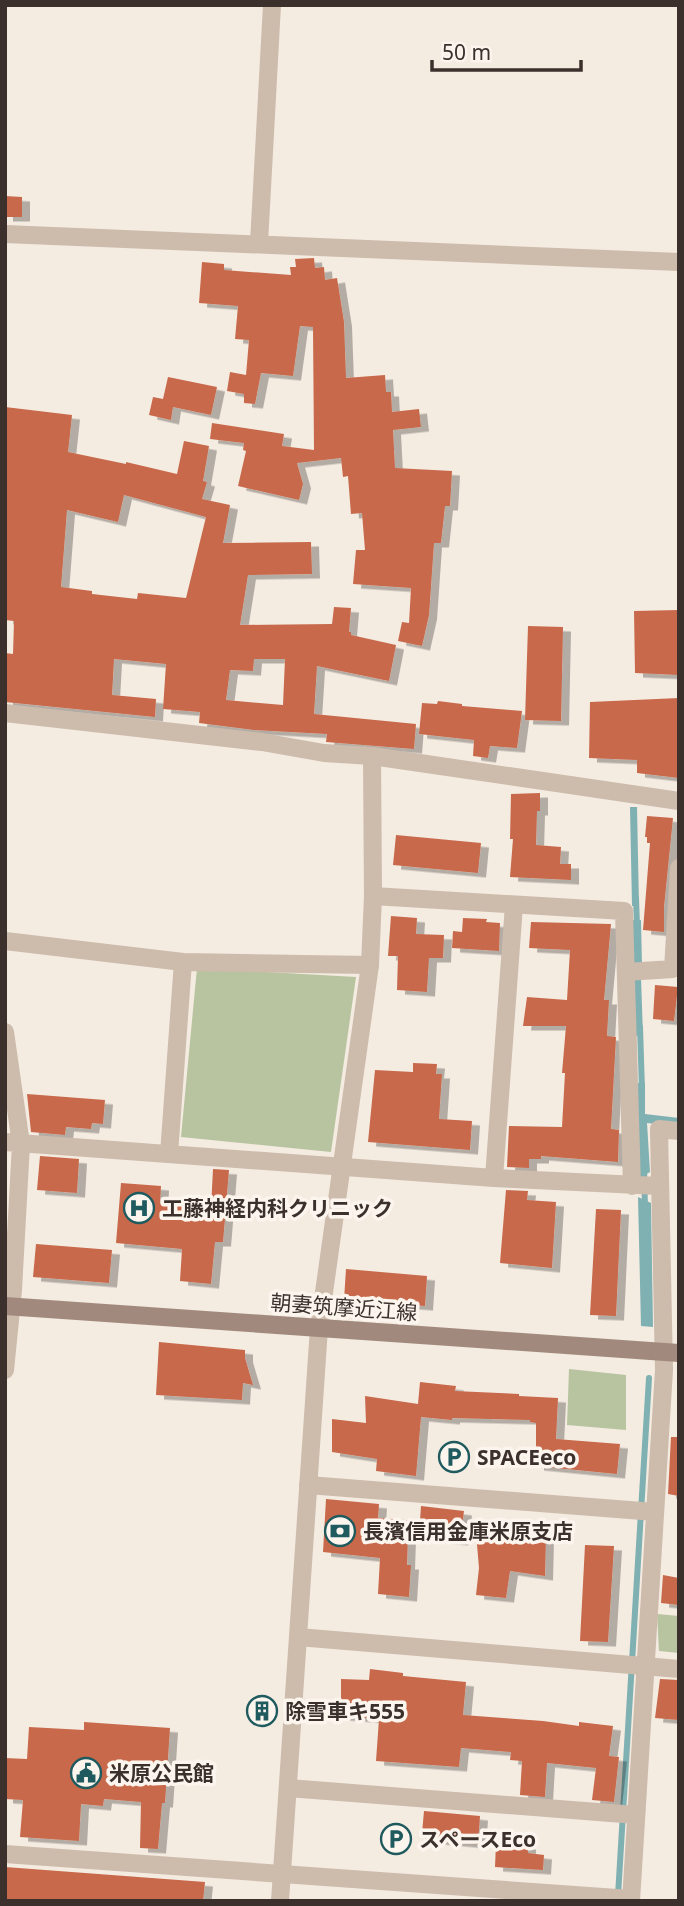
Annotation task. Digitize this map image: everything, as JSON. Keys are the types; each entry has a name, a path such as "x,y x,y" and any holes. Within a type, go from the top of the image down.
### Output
{"main road":[{"name":"朝妻筑摩近江線","path":"8,1307 672,1352"}],"street":[{"path":"259,243 272,5"},
{"path":"5,234 679,261"},
{"path":"5,713 262,741 324,753 372,756 679,801"},
{"path":"280,1901 319,1328 370,965 373,896 372,756"},
{"path":"634,971 673,969 679,869"},
{"path":"5,1854 282,1872 624,1899 645,1511 672,1352 645,1186 634,971 624,911 373,896"},
{"path":"494,1178 514,905"},
{"path":"5,941 183,962 370,965"},
{"path":"169,1154 183,962"},
{"path":"5,1032 13,1143 5,1370"},
{"path":"645,1186 659,1129 679,1131"},
{"path":"13,1143 494,1178 645,1186"},
{"path":"308,1485 645,1511"},
{"path":"298,1637 679,1669"},
{"path":"288,1788 627,1815"}],"green space":[{"path":"197,968 356,977 331,1152 181,1137"},
{"path":"569,1369 626,1375 626,1430 567,1425"},
{"path":"657,1614 679,1616 679,1653 659,1651"}],"water":[{"path":"630,807 637,807 639,906 632,906"},
{"path":"632,920 641,920 642,966 634,966"},
{"path":"633,978 641,978 643,1035 635,1036"},
{"path":"636,1083 645,1083 645,1114 679,1118 679,1127 647,1123 650,1172 638,1179"},
{"path":"638,1197 651,1203 653,1327 641,1326"}],"building":[{"path":"5,196 22,197 22,217 5,217"},
{"path":"314,258 315,268 324,267 325,280 337,278 344,322 346,378 385,375 386,392 391,392 392,412 419,409 421,427 393,430 395,468 452,471 450,506 445,506 441,543 434,543 429,615 422,646 398,641 402,622 409,623 411,588 353,584 356,550 365,550 362,513 351,514 348,476 343,477 341,458 297,463 303,484 299,500 238,486 246,451 243,450 244,443 210,439 212,423 284,434 282,446 314,450 313,327 300,326 293,376 261,373 255,404 244,403 244,394 227,391 230,372 246,375 249,340 235,339 238,306 199,303 202,262 224,264 224,270 291,275 290,267 296,267 295,259"},
{"path":"168,377 217,387 211,415 173,407 171,420 149,415 153,397 163,399"},
{"path":"5,407 72,415 68,452 177,474 184,441 209,446 203,481 207,482 202,499 230,505 223,543 311,542 312,574 248,575 240,625 332,624 334,607 351,608 351,635 396,645 389,681 317,666 314,714 416,724 414,749 326,742 327,734 254,730 199,723 200,712 163,709 166,664 114,659 112,695 156,699 155,717 5,702 5,653 13,654 14,621 5,620","holes":["124,495 206,517 186,598 138,593 137,599 61,587 67,510 118,522","254,659 285,659 283,705 226,700 230,670 253,671"]},
{"path":"679,610 679,675 635,673 634,611"},
{"path":"528,626 563,627 561,721 525,720"},
{"path":"679,698 679,778 637,773 637,760 589,758 590,702"},
{"path":"438,701 462,706 522,711 517,748 490,746 488,758 473,756 474,740 419,734 422,703 437,704"},
{"path":"540,793 536,845 561,847 560,864 571,864 571,880 510,877 513,839 510,839 511,794"},
{"path":"647,816 673,818 664,932 643,930 650,843 647,843 645,837"},
{"path":"396,835 481,843 478,873 393,865"},
{"path":"391,916 417,918 416,934 444,935 443,958 429,958 427,992 397,990 398,956 388,956"},
{"path":"463,918 487,919 486,922 500,923 499,951 452,948 453,931 462,932"},
{"path":"531,922 611,924 604,1000 609,1000 607,1036 616,1037 611,1129 619,1130 618,1162 541,1156 541,1159 529,1159 529,1168 507,1167 509,1126 562,1127 565,1073 562,1073 566,1026 523,1026 527,997 567,1000 570,950 529,948"},
{"path":"655,985 678,987 674,1021 653,1019"},
{"path":"413,1063 437,1064 436,1074 442,1074 439,1119 472,1121 470,1150 368,1142 375,1070 413,1072"},
{"path":"27,1094 105,1100 103,1124 92,1123 91,1129 66,1127 65,1135 31,1132"},
{"path":"40,1156 79,1159 77,1193 37,1190"},
{"path":"213,1169 229,1170 223,1242 215,1242 211,1284 180,1281 182,1249 116,1243 121,1183 161,1186 160,1204 211,1208"},
{"path":"506,1190 528,1191 527,1200 556,1202 552,1268 500,1263"},
{"path":"596,1209 621,1210 616,1316 590,1315"},
{"path":"36,1244 112,1250 109,1283 33,1277"},
{"path":"346,1269 427,1276 425,1306 344,1300"},
{"path":"159,1342 245,1350 253,1385 243,1383 242,1400 156,1395"},
{"path":"420,1382 456,1386 455,1391 558,1398 556,1439 620,1444 617,1474 536,1466 536,1423 530,1420 452,1420 421,1417 416,1476 376,1471 377,1459 332,1452 332,1419 366,1423 365,1396 418,1404"},
{"path":"671,1437 679,1437 679,1496 668,1494"},
{"path":"326,1499 379,1504 378,1518 420,1521 421,1506 464,1511 460,1541 408,1535 407,1565 411,1565 409,1597 378,1594 380,1558 323,1552"},
{"path":"476,1533 546,1536 545,1576 510,1571 506,1598 476,1595 479,1568"},
{"path":"585,1545 614,1546 608,1642 580,1641"},
{"path":"663,1575 679,1578 679,1605 661,1603"},
{"path":"370,1669 403,1673 403,1676 466,1682 463,1715 579,1726 579,1722 613,1726 609,1756 619,1757 614,1802 592,1800 596,1768 547,1763 545,1797 520,1795 522,1761 510,1760 511,1752 461,1748 459,1767 376,1761 379,1719 341,1716 341,1679 369,1680"},
{"path":"660,1679 679,1680 679,1720 655,1718"},
{"name":"米原公民館","path":"84,1722 170,1728 165,1803 162,1803 158,1849 140,1848 141,1802 104,1799 103,1806 81,1804 79,1841 20,1837 23,1800 5,1799 5,1758 27,1759 29,1727 84,1730"},
{"path":"424,1811 480,1816 478,1844 425,1839 426,1834 422,1833"},
{"path":"496,1843 528,1845 528,1853 544,1855 543,1870 495,1867"},
{"path":"5,1867 205,1882 203,1901 5,1901"}],"waterway":[{"path":"636,898 637,926"},
{"path":"640,1027 642,1090"},
{"path":"644,1167 645,1209"},
{"path":"618,1896 649,1378"}],"place":[{"name":"工藤神経内科クリニック","path":"139,1208"},
{"name":"SPACEeco","path":"454,1457"},
{"name":"長濱信用金庫米原支店","path":"340,1531"},
{"name":"除雪車キ555","path":"262,1711"},
{"name":"米原公民館","path":"86,1773"},
{"name":"スペースEco","path":"396,1839"}]}
